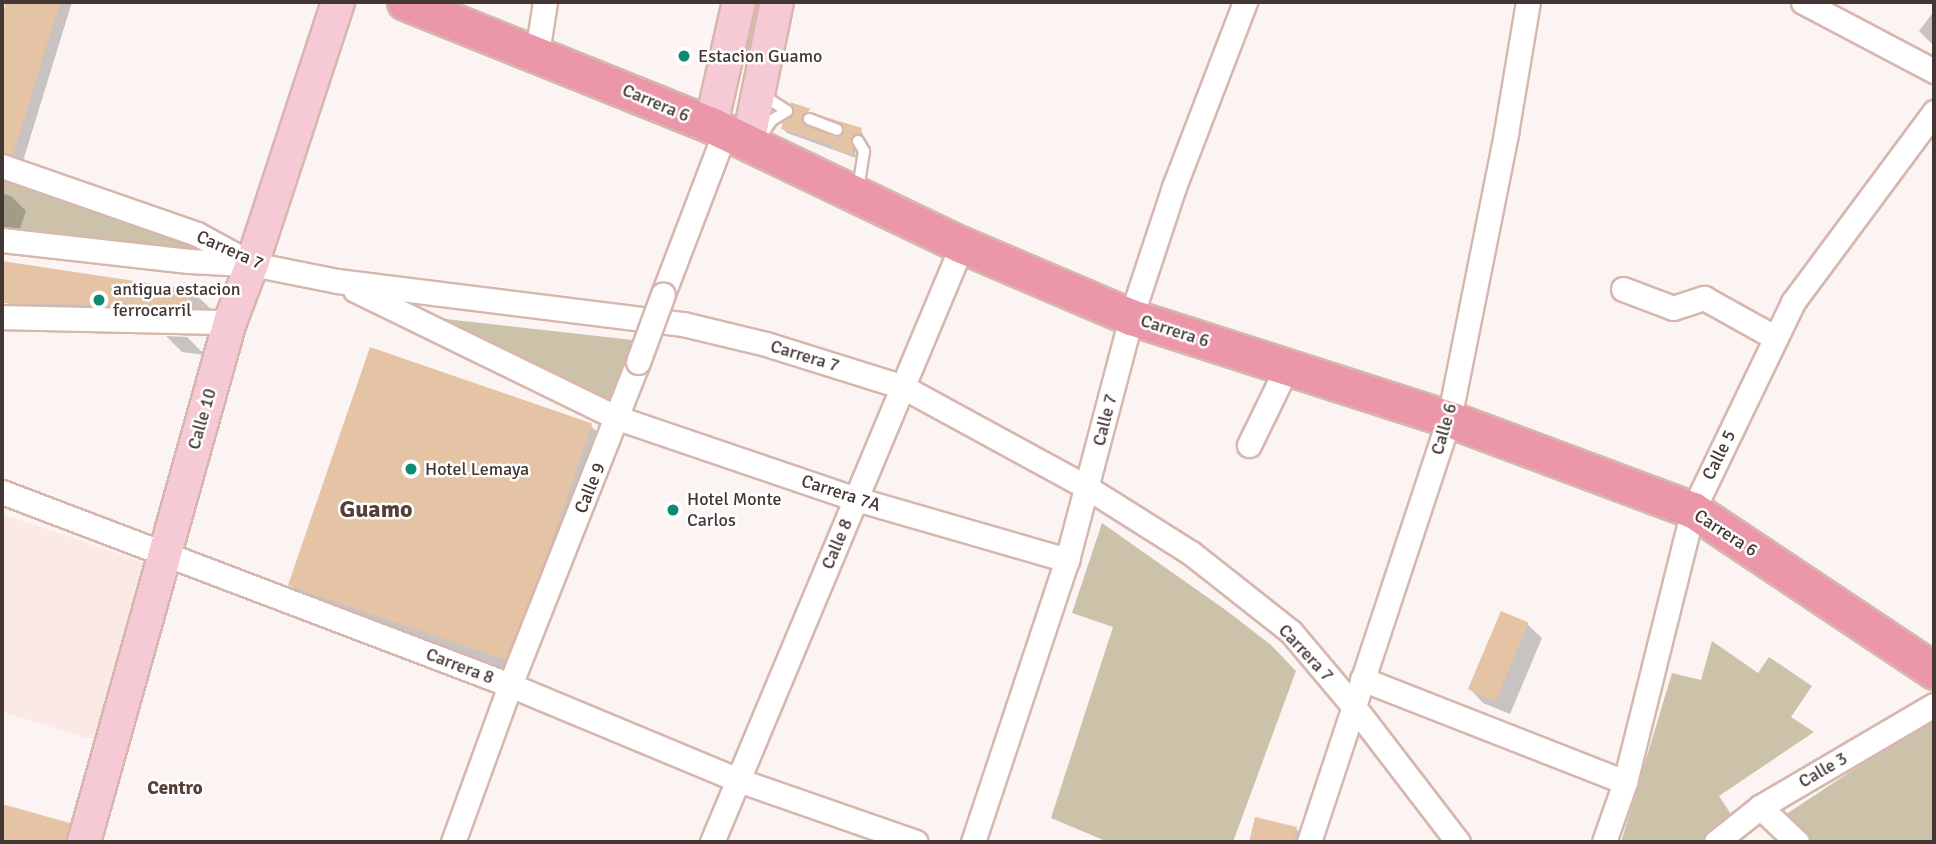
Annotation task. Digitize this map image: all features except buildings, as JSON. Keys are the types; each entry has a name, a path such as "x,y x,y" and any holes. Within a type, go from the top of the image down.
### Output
{"main road":[{"name":"Calle 10","path":"85,842 163,554 230,322 252,264 338,2"},
{"name":"Carrera 6","path":"405,2 537,53 735,137 962,245 1131,317 1449,419 1693,510 1934,671"},
{"name":"Calle 9","path":"735,137 739,2"},
{"name":"Calle 9","path":"735,137 759,93 777,2"}],"street":[{"path":"537,53 545,2"},
{"name":"Calle 7","path":"973,842 1067,560 1131,317 1174,187 1245,2"},
{"name":"Calle 6","path":"1309,842 1449,419 1506,133 1528,2"},
{"path":"1803,2 1934,71"},
{"name":"Calle 5","path":"1604,842 1626,782 1693,510 1793,302 1934,112"},
{"name":"Calle 9","path":"453,842 510,685 618,418 663,294 735,137"},
{"name":"Carrera 7","path":"2,166 197,234 252,264 337,282 683,324 766,344 903,387 1087,488 1191,553 1291,632 1355,708 1458,842"},
{"path":"2,240 189,261 252,264"},
{"name":"Calle 8","path":"712,842 962,245"},
{"name":"Carrera 7A","path":"337,282 618,418 856,499 1067,560"},
{"path":"1623,289 1673,308 1704,298 1776,338"},
{"path":"2,317 230,322"},
{"path":"1249,445 1287,367"},
{"name":"Carrera 8","path":"2,492 510,685 738,780 916,842"},
{"path":"1362,679 1626,782"},
{"name":"Calle 3","path":"1716,842 1760,807 1934,705"},
{"path":"1760,807 1797,842"}],"lane":[{"path":"808,119 837,130"},
{"path":"857,195 864,151 858,141"}],"shaded area":[{"path":"746,2 769,2 769,78 746,78"},
{"path":"2,177 243,254 238,278 2,236"},
{"path":"401,314 633,340 609,403"},
{"path":"2,514 149,564 101,742 2,712"},
{"path":"1102,523 1227,611 1271,645 1296,671 1233,842 1108,842 1051,818 1113,627 1072,613"},
{"path":"1712,641 1758,673 1769,657 1812,686 1791,717 1814,732 1719,796 1740,828 1722,842 1621,842 1672,673 1701,680"},
{"path":"1934,716 1934,842 1808,842 1782,817"}],"place":[{"name":"Estacion Guamo","path":"684,56"},
{"name":"antigua estacion ferrocarril","path":"99,300"},
{"name":"Hotel Lemaya","path":"411,469"},
{"name":"Hotel Monte Carlos","path":"673,510"}],"district":[{"name":"Guamo","path":"376,510"},
{"name":"Centro","path":"175,789"}]}
